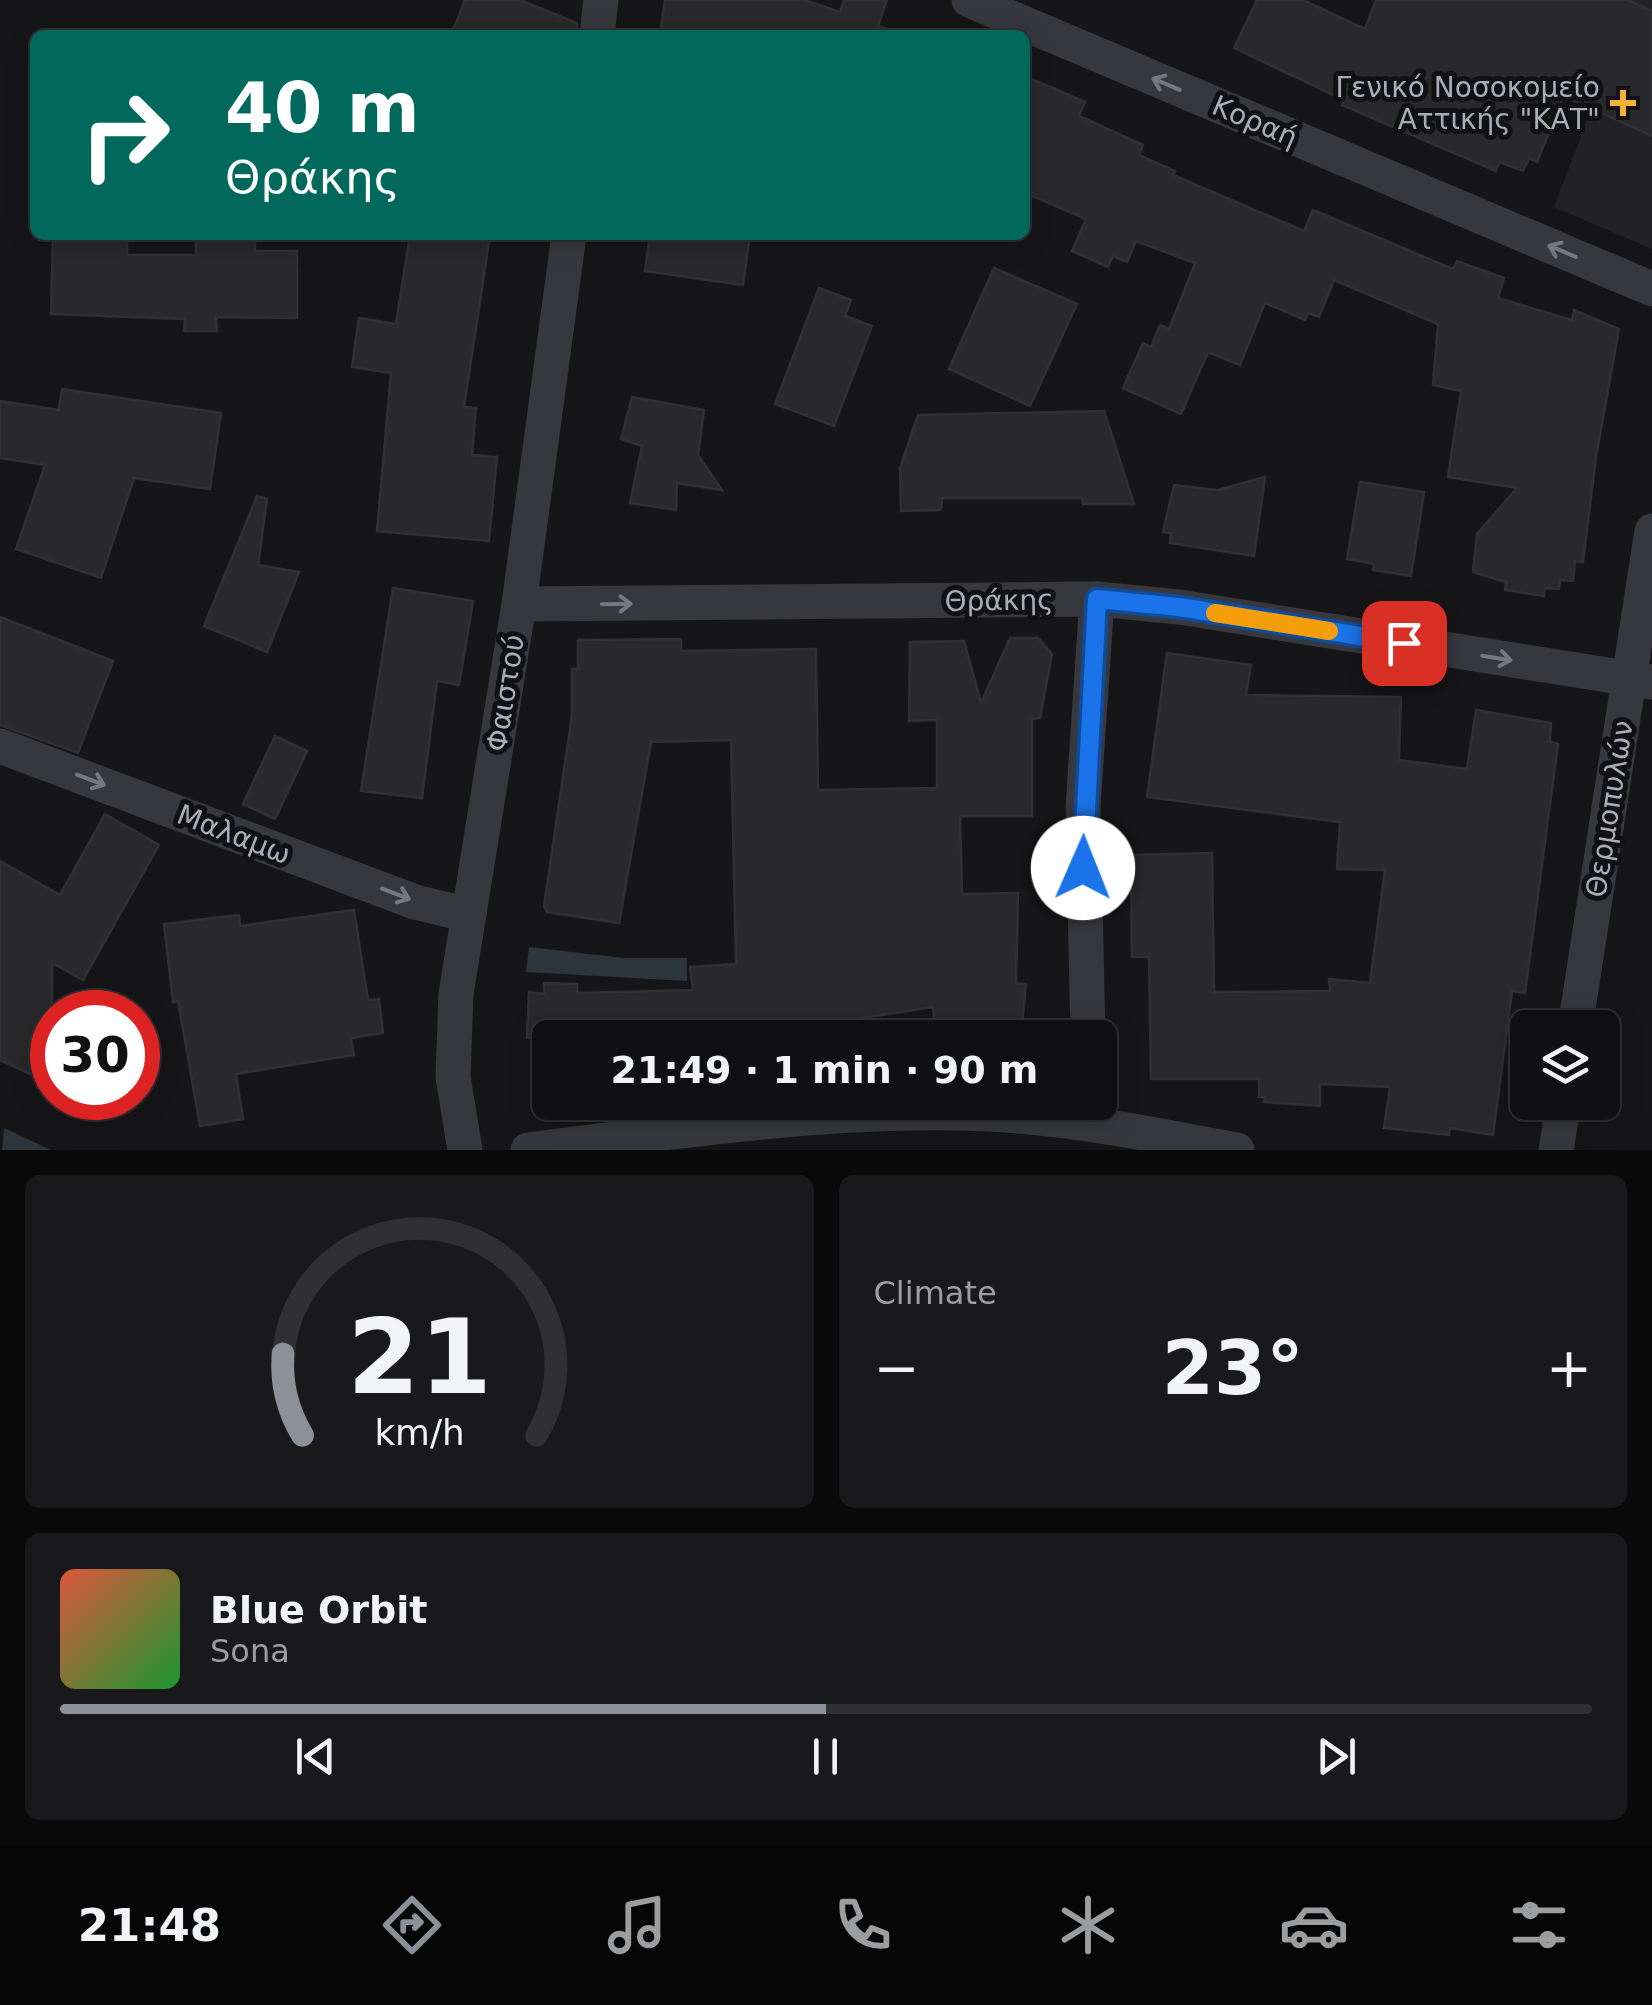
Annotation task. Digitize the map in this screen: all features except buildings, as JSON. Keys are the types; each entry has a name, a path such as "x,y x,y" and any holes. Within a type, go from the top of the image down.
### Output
{"street":[{"path":"597,30 601,0"},
{"name":"Κοραή","path":"969,0 1652,290"},
{"name":"Φαιστού","path":"465,1150 453,1077 456,994 520,604 569,240"},
{"name":"Θερμοπυλών","path":"1578,1010 1641,681 1652,531"},
{"path":"1088,1020 1084,808 1097,599"},
{"name":"Θράκης","path":"520,604 1097,599 1198,610 1641,681"},
{"name":"Μαλαμω","path":"0,746 415,902 469,915"},
{"path":"528,1150 672,1132 831,1120"},
{"path":"1117,1120 1237,1150"},
{"path":"1556,1150 1561,1120"}],"shaded area":[{"name":"Γενικό Νοσοκομείο Αττικής \"ΚΑΤ\"","path":"1633,0 1652,0 1652,249 1554,207"},
{"path":"529,947 624,958 687,958 687,981 526,972"},
{"path":"4,1128 51,1150 2,1150"}],"slow traffic":[{"path":"1215,613 1329,631"}],"place":[{"name":"Γενικό Νοσοκομείο Αττικής \"ΚΑΤ\"","path":"1623,103"}],"route":[{"path":"1083,868 1097,599 1179,607 1404,643"}]}
